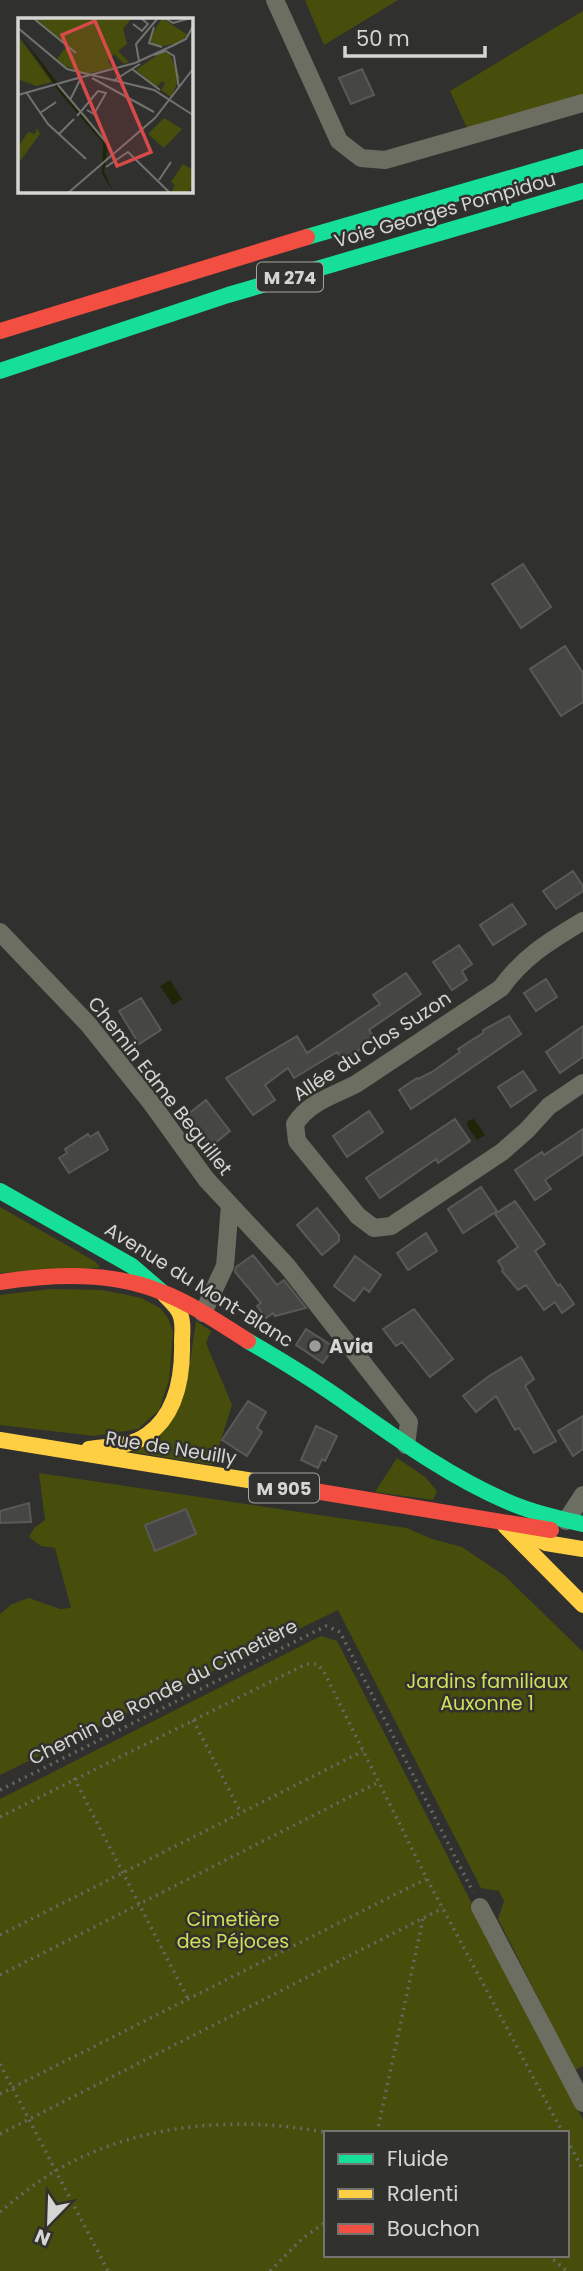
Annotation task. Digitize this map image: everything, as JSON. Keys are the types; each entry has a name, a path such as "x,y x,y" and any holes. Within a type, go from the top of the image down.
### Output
{"main road":[{"name":"Voie Georges Pompidou","path":"0,331 222,262 583,157"},
{"name":"Voie Georges Pompidou","path":"0,371 228,295 583,191"},
{"name":"Avenue du Mont-Blanc","path":"0,1191 132,1266 162,1291 303,1374 406,1445"},
{"path":"0,1282 62,1277 118,1280 162,1291 181,1314 181,1379 165,1418 146,1436 122,1444 66,1452"},
{"name":"Rue de Neuilly","path":"0,1440 502,1523"},
{"path":"406,1445 504,1502 574,1523"},
{"path":"406,1445 502,1523 583,1605"},
{"path":"502,1523 583,1535"},
{"path":"502,1523 546,1543 583,1549"}],"street":[{"path":"275,0 339,141 361,158 385,160 583,103"},
{"name":"Allée du Clos Suzon","path":"583,921 531,954 501,988 356,1084 316,1102 303,1112 295,1125 297,1141 358,1216 374,1228 391,1226 502,1152 527,1130 549,1105 583,1083"},
{"name":"Chemin Edme Beguillet","path":"0,932 88,1024 152,1104 206,1179 288,1267 409,1422 406,1445"},
{"name":"Chemin Edme Beguillet","path":"203,1313 225,1266 230,1205"},
{"path":"574,1523 583,1495"},
{"path":"480,1907 583,2103"}],"path":[{"name":"Chemin de Ronde du Cimetière","path":"0,1790 326,1626 340,1632 480,1907"},
{"path":"0,1817 306,1664 317,1664 324,1672 427,1879 562,2131"},
{"path":"193,1720 241,1814"},
{"path":"0,1935 363,1751"},
{"path":"74,1778 188,1999"},
{"path":"0,1975 379,1782"},
{"path":"0,2094 427,1879"},
{"path":"0,2134 443,1908"},
{"path":"377,2131 424,1918"},
{"path":"0,2064 108,2271"},
{"path":"0,2212 56,2170 86,2156 164,2131 213,2124 264,2123 324,2132"},
{"path":"569,2144 583,2170"},
{"path":"270,2271 303,2238 324,2223"},
{"path":"550,2257 567,2271"}],"green space":[{"path":"305,0 398,0 324,45"},
{"path":"583,11 583,97 468,130 450,91"},
{"path":"0,1207 96,1262 100,1268 0,1273"},
{"path":"50,1289 101,1290 141,1298 160,1308 168,1318 173,1332 169,1380 159,1410 138,1429 94,1436 0,1425 0,1295"},
{"path":"196,1321 211,1331 206,1343 232,1405 213,1465 132,1452 187,1383"},
{"path":"397,1458 425,1477 437,1491 433,1500 375,1492"},
{"name":"Jardins familiaux Auxonne 1","path":"39,1473 407,1528 432,1539 462,1547 505,1576 583,1652 583,2066 575,2070 498,1919 504,1901 499,1891 481,1888 338,1610 0,1775 0,1614 12,1604 29,1598 60,1609 71,1608 55,1548 41,1546 29,1537 34,1528 45,1520"},
{"name":"Cimetière des Péjoces","path":"321,1636 337,1641 583,2120 583,2271 0,2271 0,1799"}],"shaded area":[{"path":"170,980 182,999 173,1005 160,986"},
{"path":"474,1119 485,1135 477,1140 466,1124"}],"building":[{"path":"362,69 374,95 351,104 339,78"},
{"path":"523,564 551,607 521,628 492,584"},
{"path":"565,646 583,673 583,702 561,716 530,669"},
{"path":"573,871 583,886 583,891 556,909 543,891"},
{"path":"512,904 526,924 493,945 480,925"},
{"path":"459,945 472,964 462,971 467,980 452,990 433,962"},
{"path":"406,973 421,994 369,1030 375,1039 343,1061 337,1052 294,1078 288,1068 265,1085 275,1100 253,1115 226,1078 297,1036 307,1053 380,1004 373,995"},
{"path":"546,979 557,997 536,1011 524,993"},
{"path":"141,998 161,1030 139,1044 119,1011"},
{"path":"509,1016 521,1034 411,1109 399,1090 432,1072 460,1052 458,1049 483,1033 483,1030"},
{"path":"583,1026 583,1057 560,1073 546,1052"},
{"path":"523,1071 536,1090 511,1107 498,1087"},
{"path":"206,1100 230,1131 211,1146 187,1115"},
{"path":"369,1111 383,1132 347,1157 333,1136"},
{"path":"455,1119 470,1141 438,1163 436,1159 380,1198 366,1178"},
{"path":"583,1129 583,1154 545,1180 551,1189 535,1200 515,1170 542,1152 544,1155"},
{"path":"98,1132 108,1150 69,1173 59,1158 67,1153 65,1149 88,1134 90,1137"},
{"path":"481,1187 497,1211 463,1233 448,1209"},
{"path":"515,1201 545,1244 535,1251 558,1286 560,1284 574,1304 562,1313 555,1302 544,1310 526,1285 518,1290 502,1271 498,1261 518,1247 495,1214"},
{"path":"317,1208 339,1235 339,1241 322,1255 297,1225"},
{"path":"426,1233 437,1251 408,1270 397,1253"},
{"path":"253,1255 277,1285 284,1280 306,1308 275,1316 273,1313 266,1318 257,1306 261,1303 235,1272 236,1267"},
{"path":"355,1256 381,1275 369,1292 364,1288 354,1301 334,1286"},
{"path":"414,1309 453,1359 430,1377 402,1342 396,1346 383,1329"},
{"path":"306,1329 334,1347 323,1363 296,1345"},
{"path":"521,1357 534,1379 525,1386 556,1441 534,1453 519,1428 515,1430 496,1396 476,1412 463,1396"},
{"path":"248,1401 266,1412 257,1428 262,1432 247,1456 222,1440"},
{"path":"583,1416 583,1449 573,1456 558,1431"},
{"path":"316,1426 337,1436 325,1461 322,1459 318,1468 301,1460"},
{"path":"29,1503 31,1522 0,1523 0,1511"},
{"path":"186,1509 196,1534 155,1551 145,1525"}],"traffic: fast":[{"path":"307,237 583,157"},
{"path":"0,371 228,295 583,191"},
{"path":"0,1191 132,1266 161,1291"},
{"path":"248,1341 283,1361 420,1454 462,1479 515,1505 583,1524"}],"traffic: slow":[{"path":"89,1449 141,1439 157,1426 172,1405 181,1368 182,1324 179,1311 163,1293"},
{"path":"0,1440 260,1482"},
{"path":"505,1526 583,1605"},
{"path":"527,1534 546,1543 583,1549"}],"traffic: jam":[{"path":"0,331 307,237"},
{"path":"0,1282 62,1276 124,1281 175,1298 248,1341"},
{"path":"260,1482 551,1530"}],"place":[{"name":"Avia","path":"315,1346"}]}
